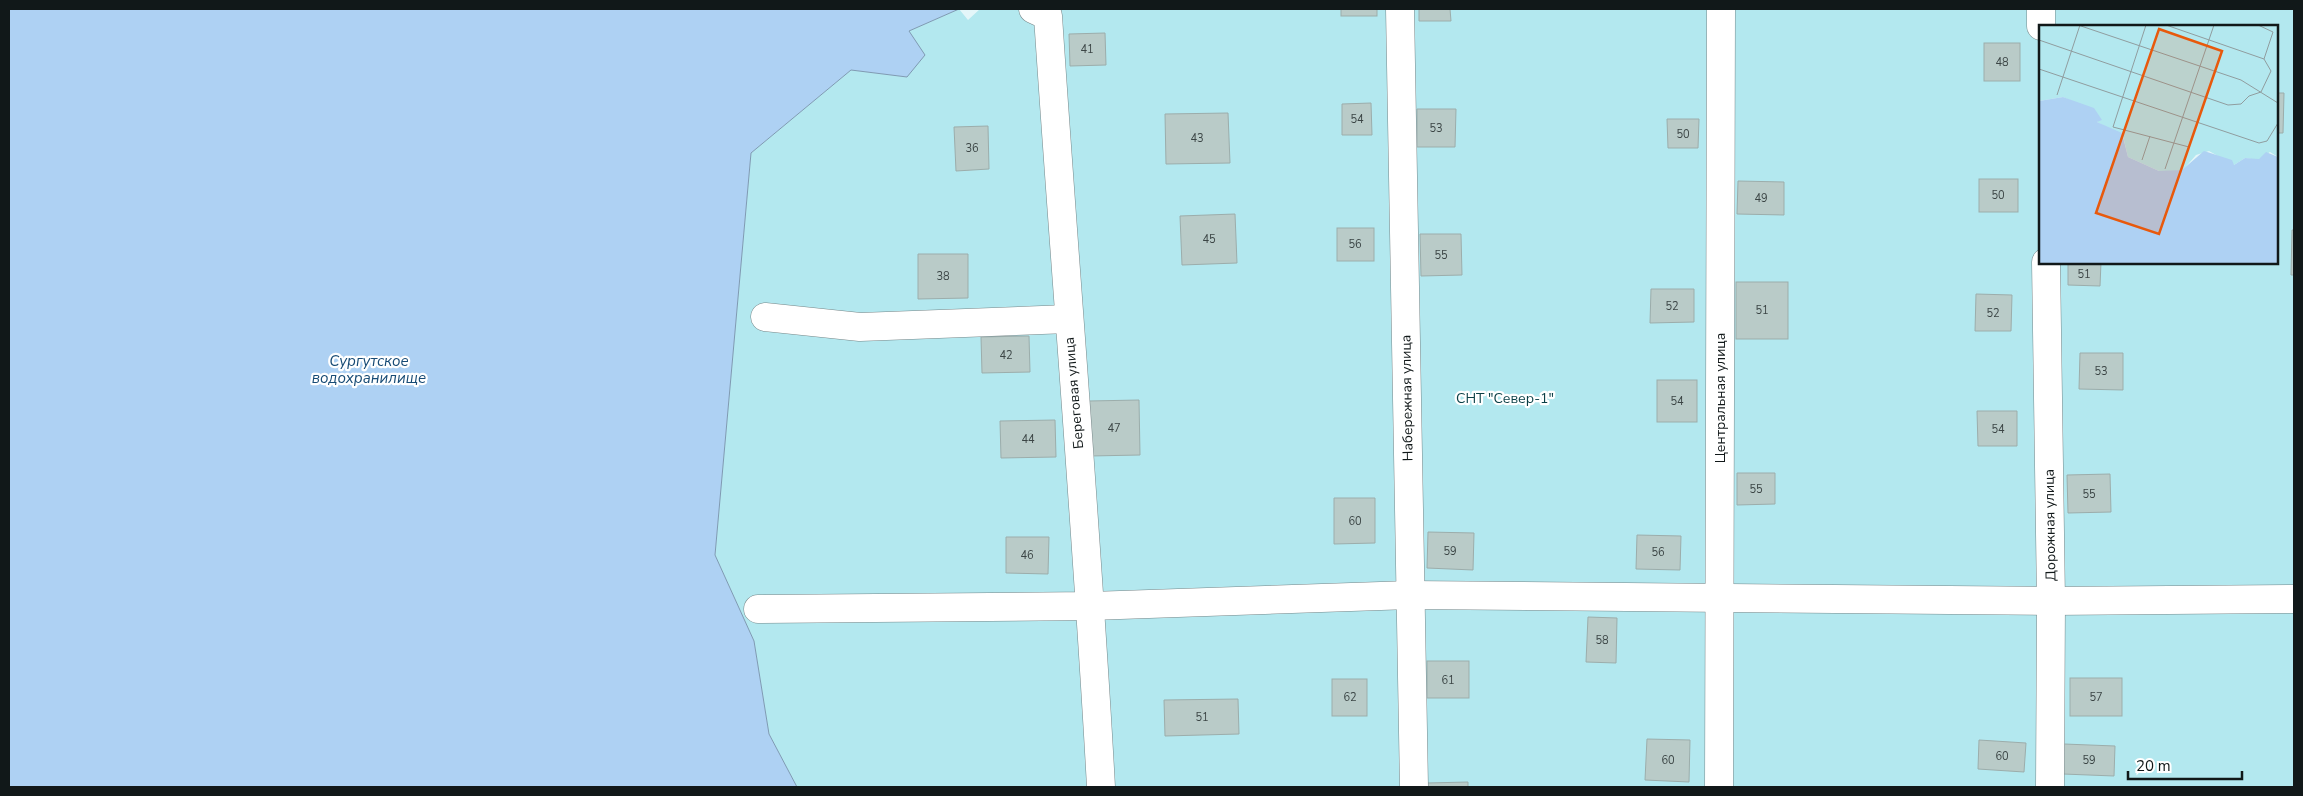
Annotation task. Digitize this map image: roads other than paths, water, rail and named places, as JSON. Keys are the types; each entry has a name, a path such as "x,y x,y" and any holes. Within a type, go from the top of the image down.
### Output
{"street":[{"name":"Береговая улица","path":"1033,9 1048,16 1068,319 1091,606 1101,787"},
{"name":"Набережная улица","path":"1400,9 1414,787"},
{"name":"Центральная улица","path":"1719,787 1721,9"},
{"path":"2041,9 2042,25"},
{"name":"Дорожная улица","path":"2046,264 2051,601 2050,787"},
{"path":"765,317 860,327 1068,319"},
{"path":"758,609 1091,606 1410,595 2051,601 2294,598"}],"water":[{"name":"Сургутское водохранилище","path":"9,9 959,9 909,31 925,55 907,77 851,70 751,153 715,555 754,641 769,734 797,787 9,787"}],"park label":[{"name":"СНТ \"Север-1\"","path":"1505,398"}]}
